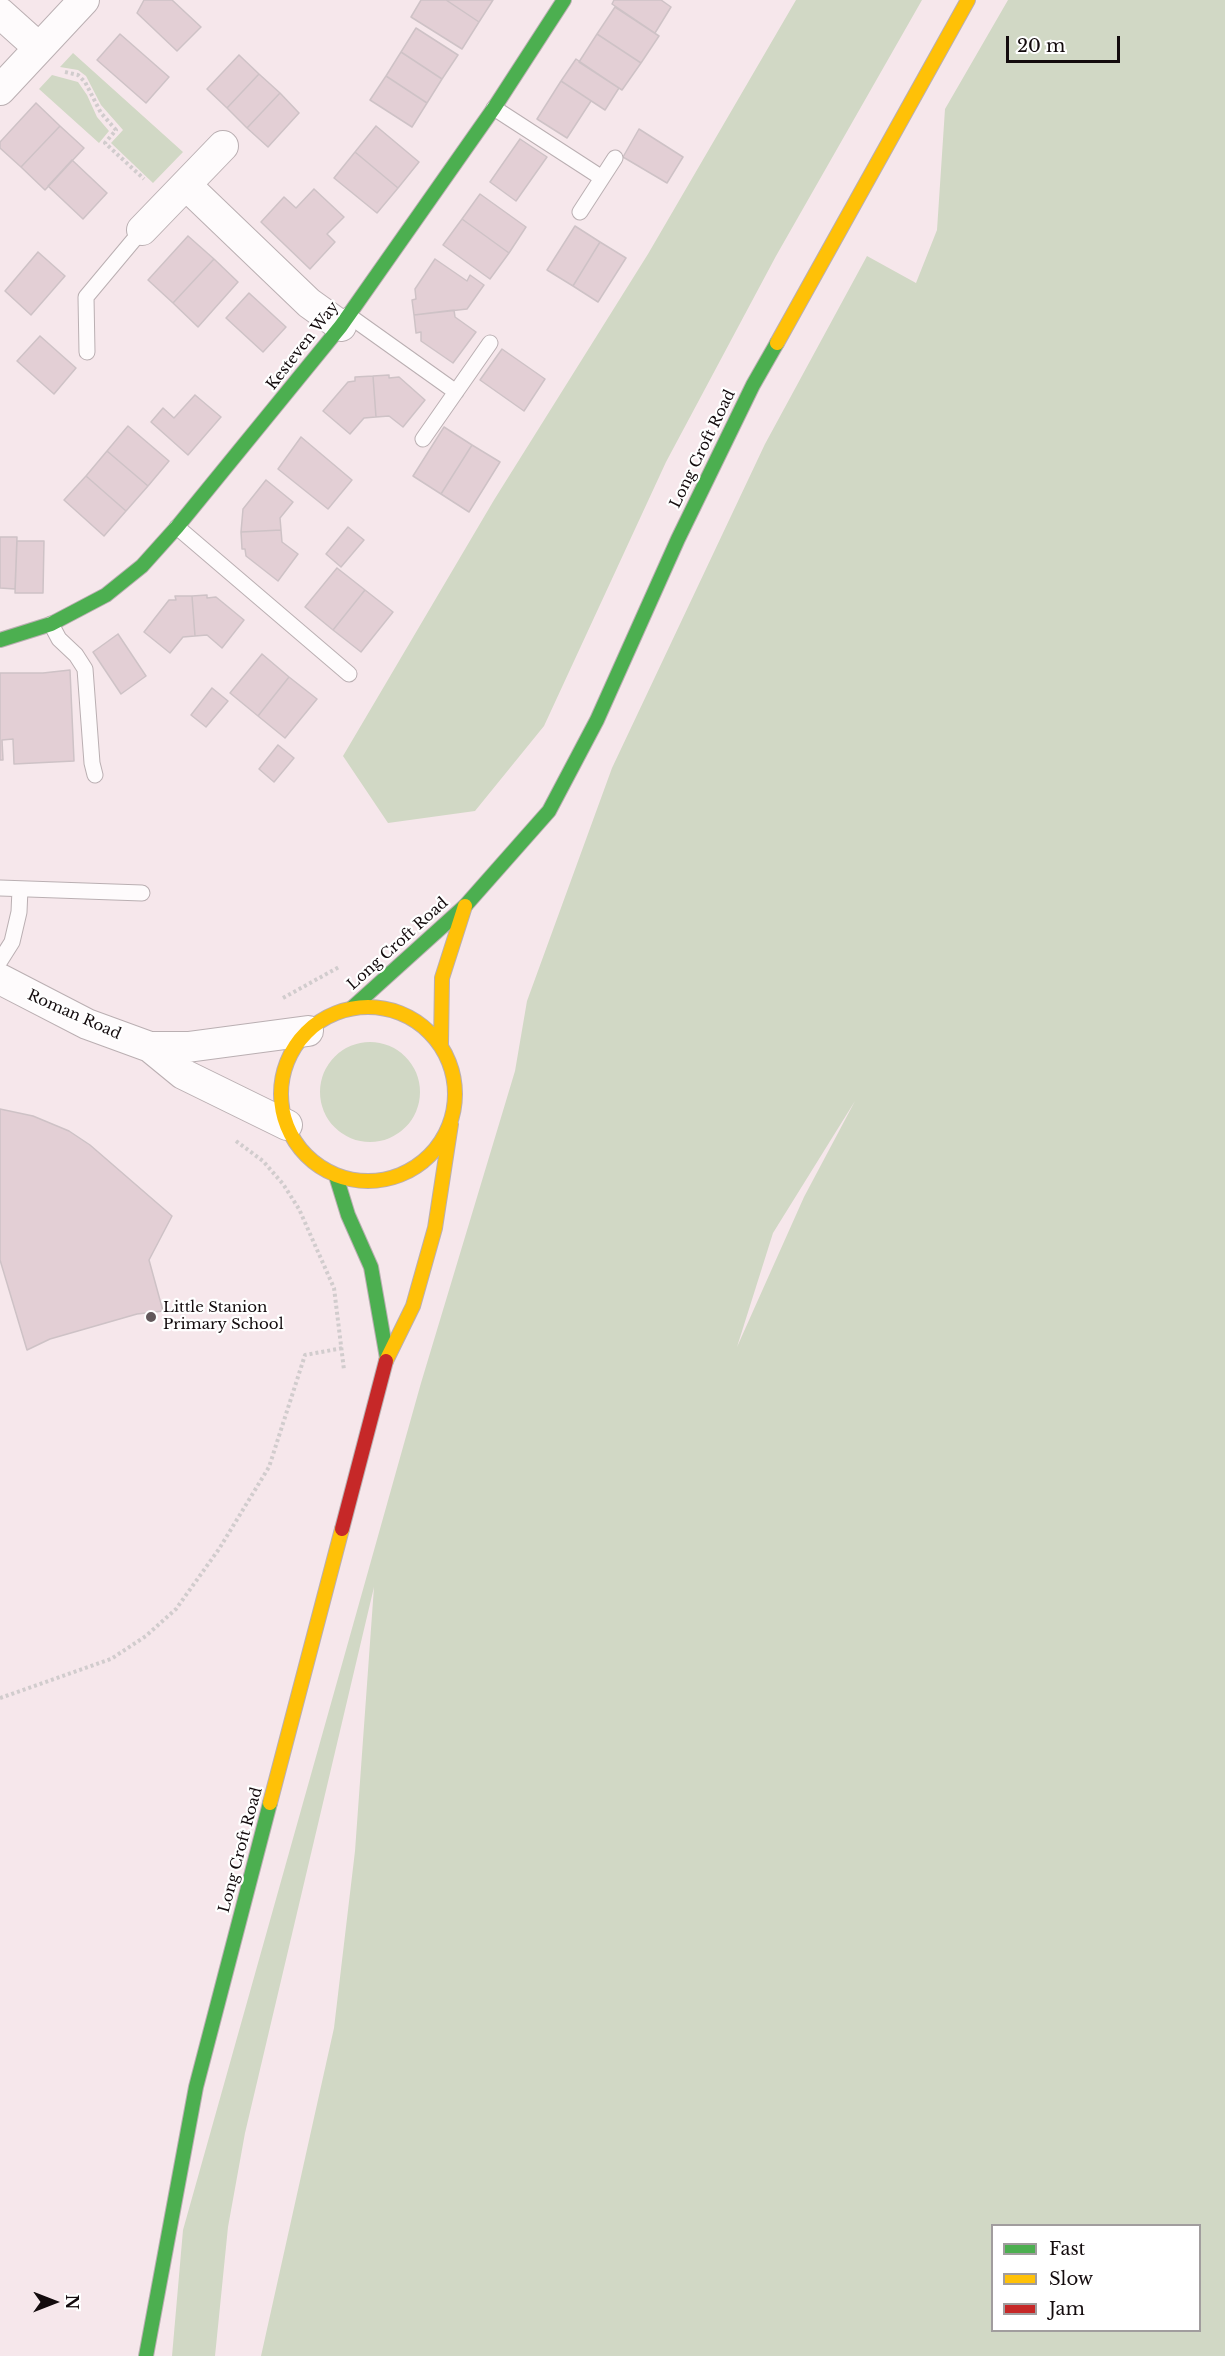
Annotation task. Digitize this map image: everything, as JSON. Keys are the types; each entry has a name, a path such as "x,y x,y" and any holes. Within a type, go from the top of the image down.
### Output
{"street":[{"path":"0,90 48,59 84,0"},
{"name":"Kesteven Way","path":"0,640 51,624 106,595 142,566 177,527 345,321 494,108 564,0"},
{"name":"Long Croft Road","path":"352,1008 389,972 465,906 549,811 597,720 673,550 753,385 968,0"},
{"path":"0,13 48,59"},
{"path":"142,230 223,146"},
{"path":"186,184 309,303 345,321"},
{"name":"Long Croft Road","path":"441,1044 442,978 465,906"},
{"name":"Roman Road","path":"0,979 87,1024 150,1047 183,1074 287,1125"},
{"path":"378,1006 402,1013 423,1026 441,1044 453,1069 456,1096 451,1124 437,1149 417,1168 392,1179 364,1182 336,1176 317,1166 301,1151 282,1112 281,1090 287,1061 308,1031 325,1018 352,1008 378,1006"},
{"name":"Roman Road","path":"150,1047 188,1047 308,1031"},
{"name":"Long Croft Road","path":"146,2356 196,2087 387,1358 413,1306 435,1228 451,1124"},
{"name":"Long Croft Road","path":"336,1176 348,1215 371,1267 387,1358"}],"lane":[{"path":"494,108 602,178"},
{"path":"580,212 615,158"},
{"path":"87,352 86,297 142,230"},
{"path":"345,321 456,392"},
{"path":"423,439 489,343"},
{"path":"177,527 349,674"},
{"path":"51,624 59,639 76,655 85,669 92,763 95,775"},
{"path":"0,888 142,893"},
{"path":"0,961 12,942 19,912 20,889"}],"path":[{"path":"48,59 78,75 85,82 100,113 116,130 105,143 146,181"},
{"path":"281,999 342,965"},
{"path":"233,1139 263,1161 299,1209 334,1288 346,1382"},
{"path":"0,1698 111,1659 146,1636 176,1609 219,1549 269,1467 304,1355 343,1348"}],"green space":[{"path":"796,0 922,0 776,256 666,462 544,726 475,811 388,823 343,756 494,500 648,254"},
{"path":"1008,0 1225,0 1225,2356 261,2356 334,2028 355,1851 374,1587 245,2133 228,2227 215,2356 172,2356 183,2230 421,1383 515,1071 527,1001 612,768 765,444 867,256 916,283 937,230 945,109","holes":["855,1101 804,1197 737,1347 773,1233"]},
{"path":"73,53 183,152 153,183 111,143 123,130 101,105 86,76 78,70 60,67"},
{"path":"52,75 78,82 87,95 97,117 109,131 99,143 39,89"},
{"path":"370,1042 389,1046 405,1057 416,1073 420,1092 416,1111 405,1127 389,1138 370,1142 351,1138 335,1127 324,1111 320,1092 324,1073 335,1057 351,1046"}],"building":[{"path":"144,0 172,0 201,27 177,51 137,13"},
{"path":"421,0 446,0 479,22 462,49 411,17"},
{"path":"446,0 493,0 479,22"},
{"path":"614,0 661,0 671,7 655,33 612,4"},
{"path":"615,7 659,36 641,63 597,34"},
{"path":"416,28 458,55 442,79 401,52"},
{"path":"120,34 169,77 146,103 97,60"},
{"path":"597,34 641,63 622,90 579,62"},
{"path":"401,52 442,79 427,103 386,76"},
{"path":"239,55 259,74 227,108 207,89"},
{"path":"576,59 619,88 605,110 561,81"},
{"path":"259,74 280,93 247,128 227,108"},
{"path":"386,76 427,103 412,127 370,100"},
{"path":"561,81 591,101 567,138 537,119"},
{"path":"280,93 299,113 268,147 247,128"},
{"path":"36,103 60,126 21,167 0,148 0,142"},
{"path":"60,126 84,148 45,190 21,167"},
{"path":"376,126 419,162 398,188 355,152"},
{"path":"639,129 683,157 667,183 623,157"},
{"path":"520,139 547,157 516,201 490,182"},
{"path":"355,152 398,188 377,213 334,178"},
{"path":"72,160 107,193 83,219 48,186"},
{"path":"314,189 344,217 327,234 335,242 310,269 261,222 284,197 296,208"},
{"path":"480,194 526,227 509,253 462,219"},
{"path":"462,219 509,253 490,279 443,245"},
{"path":"575,226 600,242 573,286 547,270"},
{"path":"188,236 214,259 173,303 148,280"},
{"path":"600,242 626,258 598,302 573,286"},
{"path":"38,252 65,276 31,315 5,291"},
{"path":"214,259 238,282 198,327 173,303"},
{"path":"435,259 467,281 470,275 484,285 467,309 414,315 412,300 416,299 415,289"},
{"path":"249,293 286,327 263,352 226,318"},
{"path":"454,310 455,317 476,332 453,363 421,341 421,332 416,333 414,315"},
{"path":"40,336 76,368 54,394 17,361"},
{"path":"502,349 545,379 524,411 480,380"},
{"path":"389,375 389,378 399,377 425,400 403,427 389,416 376,417 373,376"},
{"path":"373,376 376,417 364,418 350,434 323,411 348,382 355,381 355,377"},
{"path":"195,395 221,417 188,455 151,422 163,408 174,418"},
{"path":"128,426 169,461 148,486 107,451"},
{"path":"444,427 472,445 441,494 413,476"},
{"path":"301,437 352,480 328,509 278,469"},
{"path":"472,445 500,462 469,512 441,494"},
{"path":"107,451 148,486 126,511 86,476"},
{"path":"86,476 126,511 104,536 64,500"},
{"path":"266,480 293,502 280,518 281,530 241,532 243,509"},
{"path":"348,527 364,540 341,567 326,554"},
{"path":"281,530 282,542 298,554 278,581 246,556 245,549 242,549 241,532"},
{"path":"0,537 17,537 15,589 0,588"},
{"path":"17,541 44,541 43,593 15,593"},
{"path":"337,568 365,590 333,630 305,607"},
{"path":"365,590 393,612 361,652 333,630"},
{"path":"207,595 207,598 216,597 244,620 222,648 207,635 195,636 192,596"},
{"path":"175,596 192,596 195,636 183,637 170,653 144,632 169,600 176,600"},
{"path":"118,634 146,676 121,694 93,652"},
{"path":"262,654 289,677 258,716 230,693"},
{"path":"70,670 74,761 14,764 13,739 2,740 3,760 0,760 0,673 43,673"},
{"path":"289,677 317,699 285,738 258,716"},
{"path":"212,688 228,701 206,727 191,715"},
{"path":"278,745 294,758 274,782 259,769"},
{"path":"0,1109 33,1116 69,1131 90,1145 172,1216 149,1260 163,1311 137,1314 50,1339 27,1350 0,1260"}],"traffic: fast":[{"path":"0,640 51,624 106,595 142,566 177,527 341,326 494,108 564,0"},
{"path":"352,1008 465,906 549,811 597,720 678,539 753,385 777,343"},
{"path":"336,1176 348,1215 371,1267 387,1358"},
{"path":"146,2356 196,2087 270,1803"}],"traffic: slow":[{"path":"777,343 968,0"},
{"path":"441,1044 442,978 465,906"},
{"path":"368,1007 385,1008 401,1013 430,1032 449,1061 454,1077 455,1094 454,1111 449,1127 430,1156 401,1175 385,1180 368,1181 351,1180 335,1175 306,1156 287,1127 282,1111 281,1094 282,1077 287,1061 306,1032 335,1013 351,1008 368,1007"},
{"path":"386,1361 413,1306 435,1228 451,1124"},
{"path":"270,1803 342,1529"}],"traffic: jam":[{"path":"342,1529 386,1361"}],"place":[{"name":"Little Stanion Primary School","path":"151,1317"}]}
